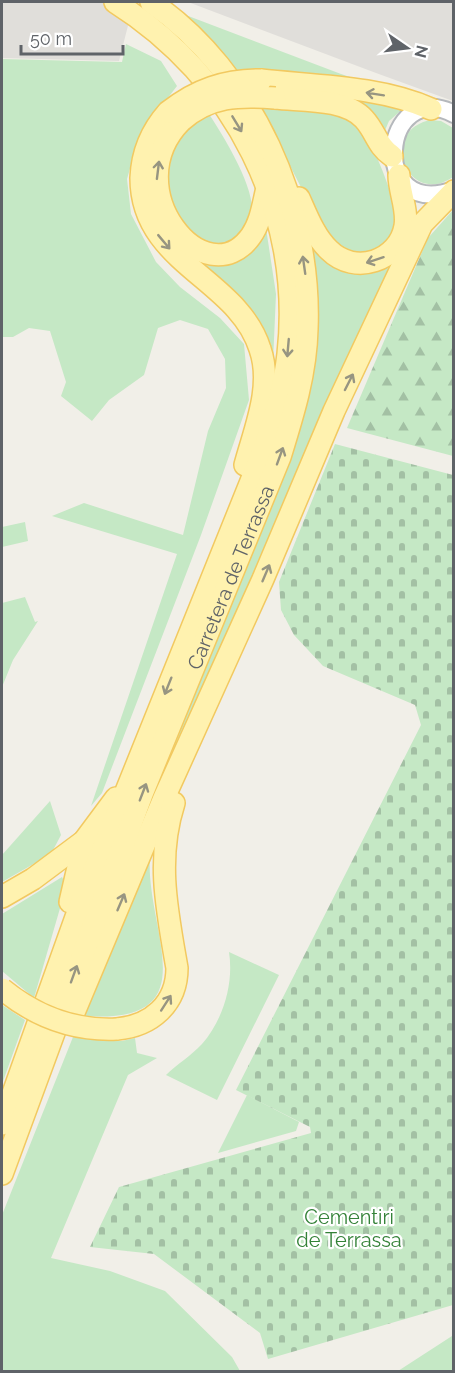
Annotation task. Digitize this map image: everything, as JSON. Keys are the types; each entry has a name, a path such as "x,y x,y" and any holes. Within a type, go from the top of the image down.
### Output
{"main road":[{"path":"102,2 120,4"},
{"name":"Carretera de Terrassa","path":"2,1174 97,910 202,642 268,485 297,404 307,329 304,260 291,206 266,137 249,107 212,58 151,2"},
{"name":"Carretera de Terrassa","path":"2,1124 36,1025 127,787 273,425 288,353 291,310 289,271 280,224 268,187 242,132 223,103 182,55 120,4"},
{"path":"221,554 260,408 264,364 256,337 245,320 168,247 150,220 142,188 142,167 153,133 203,89 225,82 261,80 374,93 411,100 441,111"},
{"path":"266,137 286,169 318,235 331,252 345,261 363,264 389,254 398,243 406,222 395,165 378,144 362,116 348,108 275,98 225,98 175,116 163,148 157,178 163,211 184,240 207,252 221,253 236,248 255,230 268,187"},
{"path":"13,1145 41,1091 164,798 199,725 334,411 411,245 423,224 453,190"},
{"path":"2,989 32,1010 82,1028 137,1027 157,1016 169,1000 176,982 177,968 164,891 163,852 173,806 199,725"},
{"path":"2,897 33,879 84,841 108,807 127,787"},
{"path":"36,1025 84,841"}],"street":[{"path":"453,99 441,111 415,114 405,120 393,141 395,165 418,191 430,194 453,190"}],"shaded area":[{"path":"2,2 134,2 119,61 2,58"},
{"path":"188,2 453,2 453,101 376,73"}],"green space":[{"path":"181,15 341,74 398,93 236,71"},
{"path":"126,44 161,61 177,86 140,134 127,179 131,214 156,262 180,287 220,318 244,344 249,400 201,535 102,793 91,806 177,554 52,516 84,503 183,535 208,431 226,388 225,359 208,329 180,320 158,328 144,375 109,400 92,421 61,396 66,382 50,331 29,328 13,337 2,337 2,59 122,62"},
{"path":"344,98 404,108 389,121 383,135"},
{"path":"259,105 333,113 352,120 360,128 380,164 398,216 388,244 362,256 335,245 308,201"},
{"path":"207,111 237,162 252,206 251,217 246,228 233,239 217,246 182,230 164,188 174,141"},
{"path":"430,120 441,121 453,128 453,177 437,184 423,183 412,176 405,165 402,151 405,138 414,127"},
{"path":"453,210 453,456 347,428 428,238"},
{"path":"266,228 276,294 273,362 195,257"},
{"path":"312,246 397,257 102,927 298,435 309,389 316,341 317,294"},
{"name":"Cementiri de Terrassa","path":"335,444 453,475 453,1305 268,1359 260,1333 154,1254 90,1247 119,1187 311,1133 310,1127 236,1090 421,725 415,705 323,666 294,635 281,610 279,582"},
{"path":"25,522 28,541 2,547 2,527"},
{"path":"25,597 35,622 38,621 13,660 2,687 2,603"},
{"path":"50,801 61,835 51,854 2,882 2,855"},
{"path":"150,854 151,883 163,967 160,989 147,1005 122,1015 82,1016"},
{"path":"62,877 64,881 61,890 65,891 34,998 2,971 2,914"},
{"path":"229,952 279,975 217,1100 166,1075 202,1044 216,1024 228,989"},
{"path":"2,1005 25,1020 2,1084"},
{"path":"73,1037 122,1041 135,1038 137,1053 157,1058 128,1075 51,1258 110,1271 165,1291 232,1357 240,1371 2,1372 2,1215"},
{"path":"247,1095 299,1122 296,1131 218,1153"},
{"path":"452,1336 453,1371 398,1371"}]}
